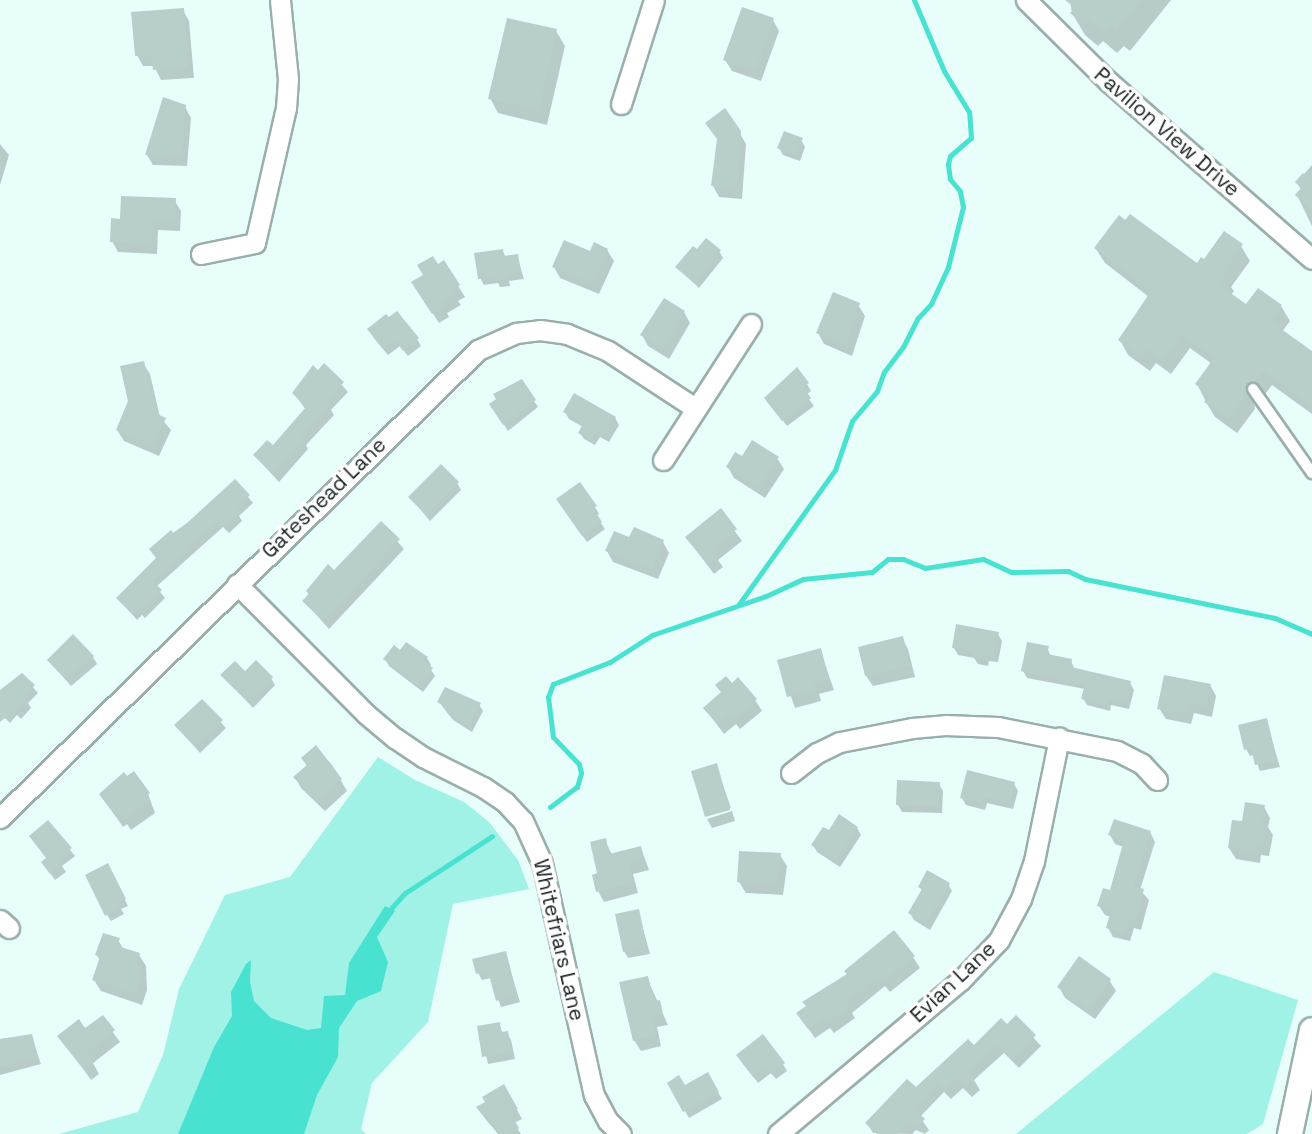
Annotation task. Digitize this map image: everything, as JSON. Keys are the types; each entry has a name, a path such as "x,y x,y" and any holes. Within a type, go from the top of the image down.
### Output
{"street":[{"path":"201,254 255,243 286,108 288,79 280,0"},
{"path":"621,104 654,0"},
{"name":"Pavilion View Drive","path":"1026,0 1109,82 1312,259"},
{"path":"663,460 751,324"},
{"name":"Gateshead Lane","path":"0,818 478,350 506,335 540,330 567,334 593,342 695,408"},
{"name":"Whitefriars Lane","path":"237,584 385,730 423,757 483,787 505,802 523,821 542,863 594,1095 608,1121 621,1134"},
{"path":"791,773 817,753 840,742 912,728 998,727 1128,755 1142,764 1157,780"},
{"name":"Evian Lane","path":"778,1134 960,981 999,940 1021,899 1034,861 1059,738"},
{"path":"1290,1134 1312,1030"}],"lane":[{"path":"1253,389 1312,473"}],"shaded area":[{"path":"378,757 415,780 464,802 489,822 518,860 529,889 453,904 428,1022 372,1083 361,1129 366,1134 59,1134 138,1112 163,1055 179,989 225,895 290,877"},
{"path":"385,906 395,911 377,937 388,962 381,991 357,1001 339,1028 338,1057 317,1095 304,1134 178,1134 214,1047 232,1016 231,992 246,964 251,960 250,982 254,1001 271,1018 307,1030 321,1028 324,996 345,995 349,963"},
{"path":"1214,972 1298,1000 1263,1124 1247,1134 1016,1134"}],"building":[{"path":"1065,0 1141,0 1116,30 1110,25 1104,33 1089,20 1084,25 1070,13 1075,8"},
{"path":"742,7 774,18 755,71 723,60"},
{"path":"184,8 189,67 153,70 151,55 135,56 131,12"},
{"path":"507,18 557,29 539,110 488,99"},
{"path":"163,97 186,105 182,156 145,155"},
{"path":"725,108 741,131 737,189 711,186 717,139 705,123"},
{"path":"784,131 803,138 796,155 777,148"},
{"path":"1303,173 1309,178 1312,174 1312,211 1295,195 1301,188 1295,182"},
{"path":"121,196 176,198 175,221 153,220 152,244 110,242 111,218 120,219"},
{"path":"1130,214 1197,263 1201,257 1204,259 1224,231 1243,244 1223,272 1226,275 1219,285 1246,304 1258,288 1282,305 1270,321 1312,351 1312,407 1263,371 1255,382 1247,385 1247,393 1228,419 1204,402 1210,395 1195,384 1214,358 1181,334 1162,361 1147,349 1141,357 1118,340 1151,291 1094,248 1119,215 1125,220"},
{"path":"706,238 721,250 694,283 675,267 693,246 697,249"},
{"path":"564,240 590,251 594,242 608,249 593,284 552,267"},
{"path":"503,249 504,256 518,254 521,272 507,274 507,279 495,281 494,277 478,279 474,253"},
{"path":"433,256 438,264 444,260 460,285 454,290 456,293 442,301 445,305 432,314 411,282 423,275 417,265"},
{"path":"833,292 860,303 846,346 816,333"},
{"path":"664,298 685,311 663,349 640,335"},
{"path":"397,311 419,338 403,351 395,340 383,349 367,329 386,314 389,317"},
{"path":"144,361 157,414 166,418 153,446 116,430 128,401 120,366"},
{"path":"324,363 344,382 326,401 330,405 301,435 304,439 273,474 253,455 267,440 273,445 306,407 292,393 313,365 318,370"},
{"path":"797,367 809,383 803,387 811,398 782,421 764,398"},
{"path":"522,379 536,400 503,425 489,404 496,399 493,394"},
{"path":"574,393 616,417 605,436 596,431 591,440 578,433 583,424 563,412"},
{"path":"752,440 779,457 759,488 726,467 735,452 742,456"},
{"path":"441,464 459,482 426,515 408,497"},
{"path":"235,479 250,495 236,509 240,513 224,527 218,521 187,547 189,550 152,581 162,590 140,612 137,609 132,614 116,598 156,558 149,549 171,530 173,533 187,523"},
{"path":"580,482 597,506 593,508 602,522 582,536 556,499"},
{"path":"721,508 737,529 713,549 718,555 707,564 685,537"},
{"path":"381,521 400,539 323,621 302,601 309,594 306,591 328,564 334,570"},
{"path":"634,527 664,540 652,569 605,551 614,531 629,537"},
{"path":"956,624 999,632 994,656 986,655 985,659 972,657 973,652 952,648"},
{"path":"73,634 94,656 66,680 47,660"},
{"path":"903,636 910,666 865,676 858,647"},
{"path":"406,642 428,657 424,661 433,668 418,686 383,659 394,645 400,650"},
{"path":"1027,642 1049,646 1047,654 1072,659 1071,667 1131,681 1126,703 1108,699 1106,705 1081,699 1085,684 1021,671"},
{"path":"821,648 829,679 814,683 816,690 787,697 777,660"},
{"path":"256,660 273,677 248,702 220,675 235,661 245,671"},
{"path":"22,673 35,685 24,696 28,700 0,722 0,690"},
{"path":"1164,675 1211,684 1206,707 1188,703 1186,714 1157,709"},
{"path":"726,676 732,683 738,677 757,699 733,719 729,714 717,724 703,708 721,692 715,685"},
{"path":"445,687 481,703 468,726 447,713 449,709 437,702"},
{"path":"202,699 223,720 195,747 174,725"},
{"path":"1267,718 1277,760 1255,765 1251,748 1244,750 1238,725"},
{"path":"316,745 342,779 317,801 293,777 307,765 301,758"},
{"path":"717,763 730,810 705,817 691,771"},
{"path":"967,770 1015,782 1010,803 984,797 982,803 960,798"},
{"path":"134,771 150,793 146,796 150,801 124,820 120,814 116,817 99,794 124,772 127,776"},
{"path":"897,780 940,782 939,807 896,805"},
{"path":"1245,802 1265,805 1262,821 1267,822 1263,846 1256,845 1254,853 1228,848 1232,820 1242,821"},
{"path":"839,814 858,827 835,861 811,845 823,827 829,830"},
{"path":"1114,819 1151,831 1133,886 1144,889 1136,921 1129,920 1125,933 1106,928 1111,910 1097,906 1103,888 1110,890 1124,840 1108,835"},
{"path":"48,820 72,848 59,859 63,864 50,874 41,862 46,858 29,836"},
{"path":"606,838 609,854 641,846 644,859 628,863 633,882 596,892 592,875 597,873 590,842"},
{"path":"739,851 781,853 777,885 737,882"},
{"path":"108,863 126,899 119,902 122,907 105,916 85,875"},
{"path":"927,870 950,883 926,924 908,913 922,889 918,887"},
{"path":"639,909 647,947 623,952 615,914"},
{"path":"894,930 915,956 882,982 878,977 847,1002 850,1006 827,1023 823,1018 808,1029 796,1013 806,1006 802,1002 847,974 844,971"},
{"path":"103,933 120,938 117,946 140,953 137,965 142,967 139,977 142,978 136,994 92,980 100,957 95,955"},
{"path":"506,951 517,995 496,1001 488,971 476,974 472,959"},
{"path":"1079,956 1111,979 1088,1010 1057,987"},
{"path":"648,976 654,1001 660,1000 663,1014 652,1016 656,1035 633,1041 619,982"},
{"path":"103,1015 115,1030 87,1052 95,1062 84,1070 57,1036 79,1019 85,1028"},
{"path":"1016,1015 1036,1035 1012,1059 997,1044 968,1071 975,1079 965,1088 957,1079 944,1090 938,1083 914,1109 925,1119 916,1128 909,1122 898,1134 877,1134 865,1123 907,1079 916,1087 968,1039 974,1045 1001,1018 1007,1024"},
{"path":"500,1022 501,1032 508,1031 512,1052 482,1057 477,1026"},
{"path":"32,1034 38,1057 0,1067 0,1039"},
{"path":"763,1034 785,1063 771,1074 766,1067 753,1077 736,1055"},
{"path":"708,1072 719,1092 683,1112 667,1083 679,1075 685,1085"},
{"path":"504,1084 518,1109 510,1113 519,1128 509,1134 501,1134 495,1124 491,1126 476,1107 485,1102 482,1097"}],"waterway":[{"path":"739,604 835,470 852,421 877,391 884,372 903,347 917,319 931,304 948,267 963,207 960,191 950,179 948,164 950,156 971,138 969,112 944,71 914,0"},
{"path":"550,807 577,787 581,773 579,764 553,737 548,697 553,684 610,662 652,635 766,596 803,579 872,572 888,559 903,559 925,568 983,559 1011,572 1068,571 1085,579 1275,618 1312,634"},
{"path":"386,914 405,893 492,836"}]}
